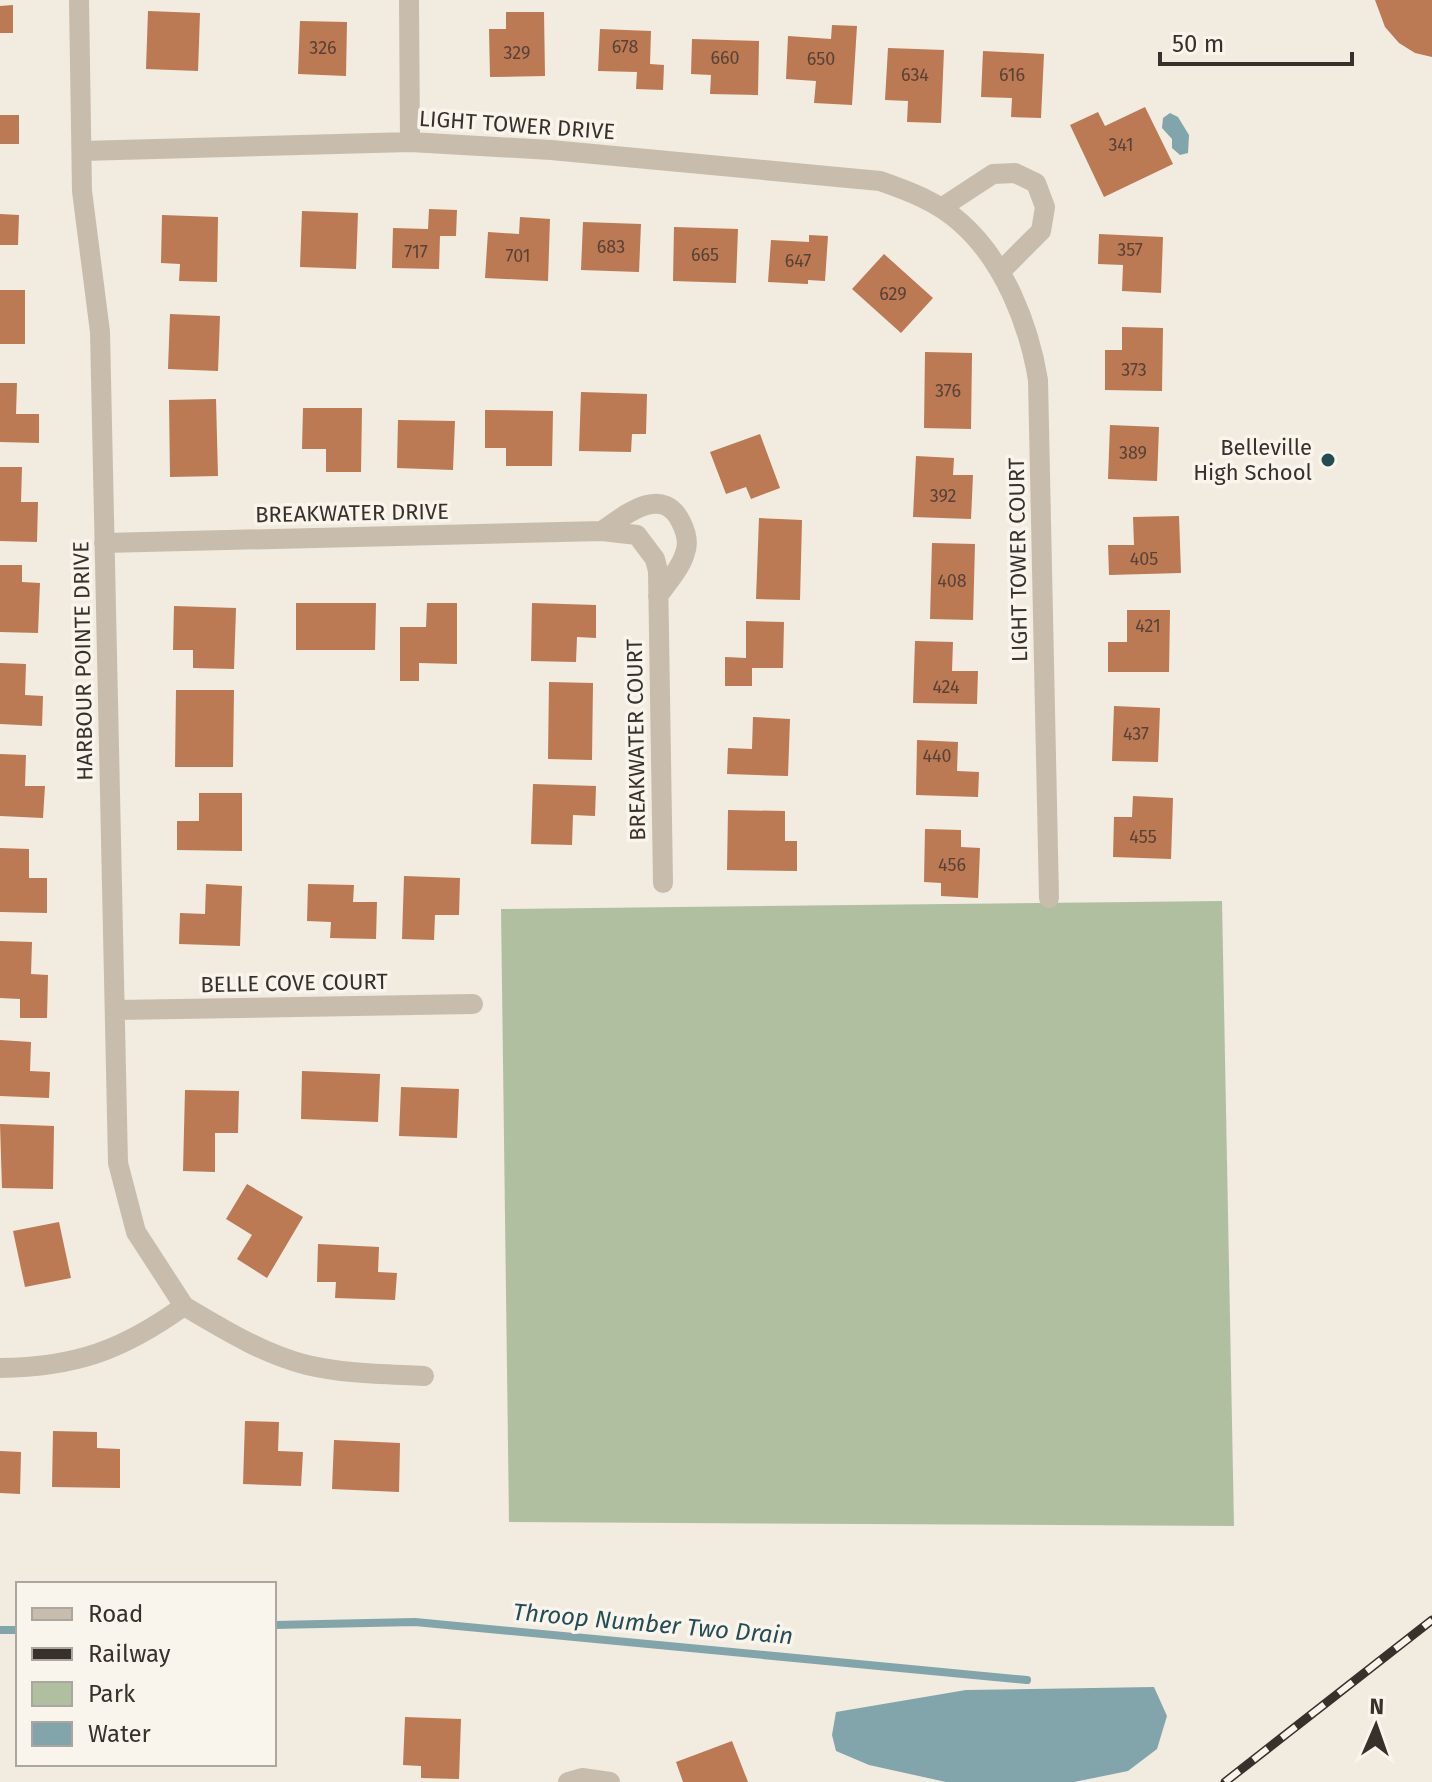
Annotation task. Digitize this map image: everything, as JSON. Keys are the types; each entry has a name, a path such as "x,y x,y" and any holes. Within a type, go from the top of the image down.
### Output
{"street":[{"name":"HARBOUR POINTE DRIVE","path":"79,0 82,191 100,332 118,1163 136,1232 184,1306"},
{"path":"409,0 410,142"},
{"name":"LIGHT TOWER DRIVE","path":"82,151 410,142 551,150 847,176 880,181 917,194 961,222 974,237"},
{"path":"941,208 993,174 1015,173 1036,183 1045,207 1041,231 1000,272"},
{"name":"LIGHT TOWER COURT","path":"974,237 1000,272 1022,316 1033,348 1038,380 1049,898"},
{"path":"602,531 638,507 648,504 666,506 677,515 686,535 685,555 658,596"},
{"name":"BREAKWATER DRIVE","path":"104,543 602,531"},
{"name":"BREAKWATER COURT","path":"602,531 637,535 655,559 663,883"},
{"name":"BELLE COVE COURT","path":"116,1010 473,1004"},
{"path":"0,1368 57,1364 111,1350 153,1328 184,1306 246,1342 306,1365 353,1372 424,1376"},
{"path":"568,1782 582,1778 610,1782"}],"green space":[{"path":"1222,901 1234,1526 509,1522 501,909"}],"water":[{"path":"1170,113 1178,117 1189,135 1188,153 1180,155 1172,148 1172,139 1162,128 1163,118"},
{"path":"1154,1687 1167,1716 1157,1749 1128,1771 1074,1782 946,1782 869,1765 836,1751 832,1735 836,1712 966,1690"}],"building":[{"path":"1375,0 1432,0 1432,57 1415,53 1399,43 1385,27"},
{"path":"13,5 13,33 0,33 0,6"},
{"path":"148,11 200,13 198,71 146,69"},
{"path":"506,12 544,12 545,76 490,77 489,29 506,29"},
{"path":"300,21 347,22 346,76 298,74"},
{"path":"832,25 857,26 852,105 814,103 816,81 786,79 788,36 831,39"},
{"path":"600,29 651,31 650,64 664,65 663,90 636,89 637,72 598,71"},
{"path":"692,39 759,41 758,95 710,94 711,75 691,74"},
{"path":"888,48 944,50 941,123 907,122 908,101 885,100"},
{"path":"983,51 1044,54 1041,118 1011,117 1012,98 981,97"},
{"path":"1145,107 1173,164 1104,197 1070,125 1098,112 1105,126"},
{"path":"0,115 19,115 19,144 0,144"},
{"path":"429,209 457,210 456,236 440,236 439,269 392,268 393,228 428,229"},
{"path":"302,211 358,213 356,269 300,267"},
{"path":"0,214 19,215 18,245 0,245"},
{"path":"162,215 218,217 217,282 179,281 180,264 161,263"},
{"path":"520,217 550,219 548,281 485,278 488,232 519,234"},
{"path":"583,222 641,224 639,272 581,270"},
{"path":"674,227 738,229 736,283 673,281"},
{"path":"1099,234 1163,237 1161,293 1122,291 1123,265 1098,264"},
{"path":"809,235 828,236 825,281 808,280 808,284 768,282 771,240 809,242"},
{"path":"884,254 933,298 901,333 852,289"},
{"path":"0,290 25,290 25,344 0,344"},
{"path":"170,314 220,316 218,371 168,369"},
{"path":"1122,327 1163,328 1162,391 1105,390 1105,350 1122,350"},
{"path":"925,352 972,353 971,429 924,428"},
{"path":"0,383 17,383 16,414 39,414 39,443 0,442"},
{"path":"581,392 647,394 646,434 632,434 631,452 579,451"},
{"path":"216,399 218,476 170,477 169,400"},
{"path":"303,408 362,408 361,472 326,472 326,449 302,449"},
{"path":"485,410 553,411 552,466 506,466 506,448 485,448"},
{"path":"398,420 455,421 453,470 397,468"},
{"path":"1110,425 1159,427 1157,481 1108,479"},
{"path":"760,434 780,488 751,499 746,487 726,494 710,452"},
{"path":"916,456 954,458 953,475 973,475 971,519 913,517"},
{"path":"0,467 22,467 21,502 38,502 37,542 0,541"},
{"path":"1179,516 1181,573 1109,575 1108,545 1134,545 1133,517"},
{"path":"759,518 802,520 800,600 756,599"},
{"path":"932,543 975,544 973,620 930,619"},
{"path":"0,565 22,565 22,582 40,583 38,633 0,632"},
{"path":"296,603 376,603 375,650 296,650"},
{"path":"427,603 457,603 457,664 419,663 419,681 400,681 400,627 426,627"},
{"path":"532,603 596,605 596,638 577,637 576,662 531,661"},
{"path":"174,606 236,608 234,669 193,668 193,650 173,650"},
{"path":"1127,610 1170,610 1169,672 1108,672 1108,642 1127,642"},
{"path":"746,621 784,622 783,668 752,668 752,686 725,686 725,657 746,658"},
{"path":"915,641 953,642 952,671 978,671 977,704 913,703"},
{"path":"0,663 26,664 25,695 43,696 42,726 0,724"},
{"path":"549,682 593,683 592,760 548,759"},
{"path":"176,690 234,690 233,767 175,767"},
{"path":"1114,706 1160,708 1158,762 1112,761"},
{"path":"753,717 790,719 788,776 727,774 728,748 752,749"},
{"path":"917,740 958,742 957,771 979,772 978,797 916,795"},
{"path":"0,754 26,755 25,786 45,786 43,818 0,816"},
{"path":"533,784 596,786 595,816 573,815 572,845 531,844"},
{"path":"199,793 242,793 242,851 177,850 177,821 199,821"},
{"path":"1133,796 1173,798 1171,859 1113,857 1114,817 1132,817"},
{"path":"728,810 785,811 785,841 797,841 797,871 727,870"},
{"path":"925,829 961,830 961,847 980,848 978,898 941,896 941,883 924,882"},
{"path":"0,848 29,849 29,878 47,878 47,913 0,912"},
{"path":"404,876 460,878 459,915 435,915 434,940 402,939"},
{"path":"206,884 242,886 240,946 179,944 180,913 205,914"},
{"path":"308,884 354,885 353,902 377,902 376,939 330,938 331,922 307,921"},
{"path":"0,941 32,942 31,974 48,975 47,1018 20,1018 20,999 0,998"},
{"path":"0,1040 31,1042 30,1071 50,1072 49,1098 0,1096"},
{"path":"302,1071 380,1074 378,1122 301,1119"},
{"path":"401,1087 459,1089 457,1138 399,1136"},
{"path":"185,1090 239,1091 238,1133 215,1133 215,1172 183,1171"},
{"path":"0,1124 54,1126 53,1189 2,1188"},
{"path":"247,1184 303,1217 267,1278 237,1259 252,1235 226,1219"},
{"path":"59,1222 71,1278 25,1287 13,1231"},
{"path":"318,1244 379,1247 378,1272 397,1273 395,1300 335,1298 336,1282 317,1282"},
{"path":"245,1421 279,1422 278,1451 303,1452 301,1486 243,1484"},
{"path":"53,1431 97,1432 97,1448 120,1449 120,1488 52,1487"},
{"path":"334,1440 400,1443 399,1492 332,1489"},
{"path":"0,1451 21,1452 20,1494 0,1493"},
{"path":"405,1717 461,1719 459,1779 421,1778 421,1766 403,1765"},
{"path":"732,1741 748,1782 683,1782 676,1762"}],"waterway":[{"name":"Throop Number Two Drain","path":"276,1625 415,1622 1027,1680"},
{"name":"Throop Number Two Drain","path":"0,1630 16,1630"}],"railway":[{"path":"1225,1782 1432,1620"}],"place":[{"name":"Belleville High School","path":"1328,460"}]}
